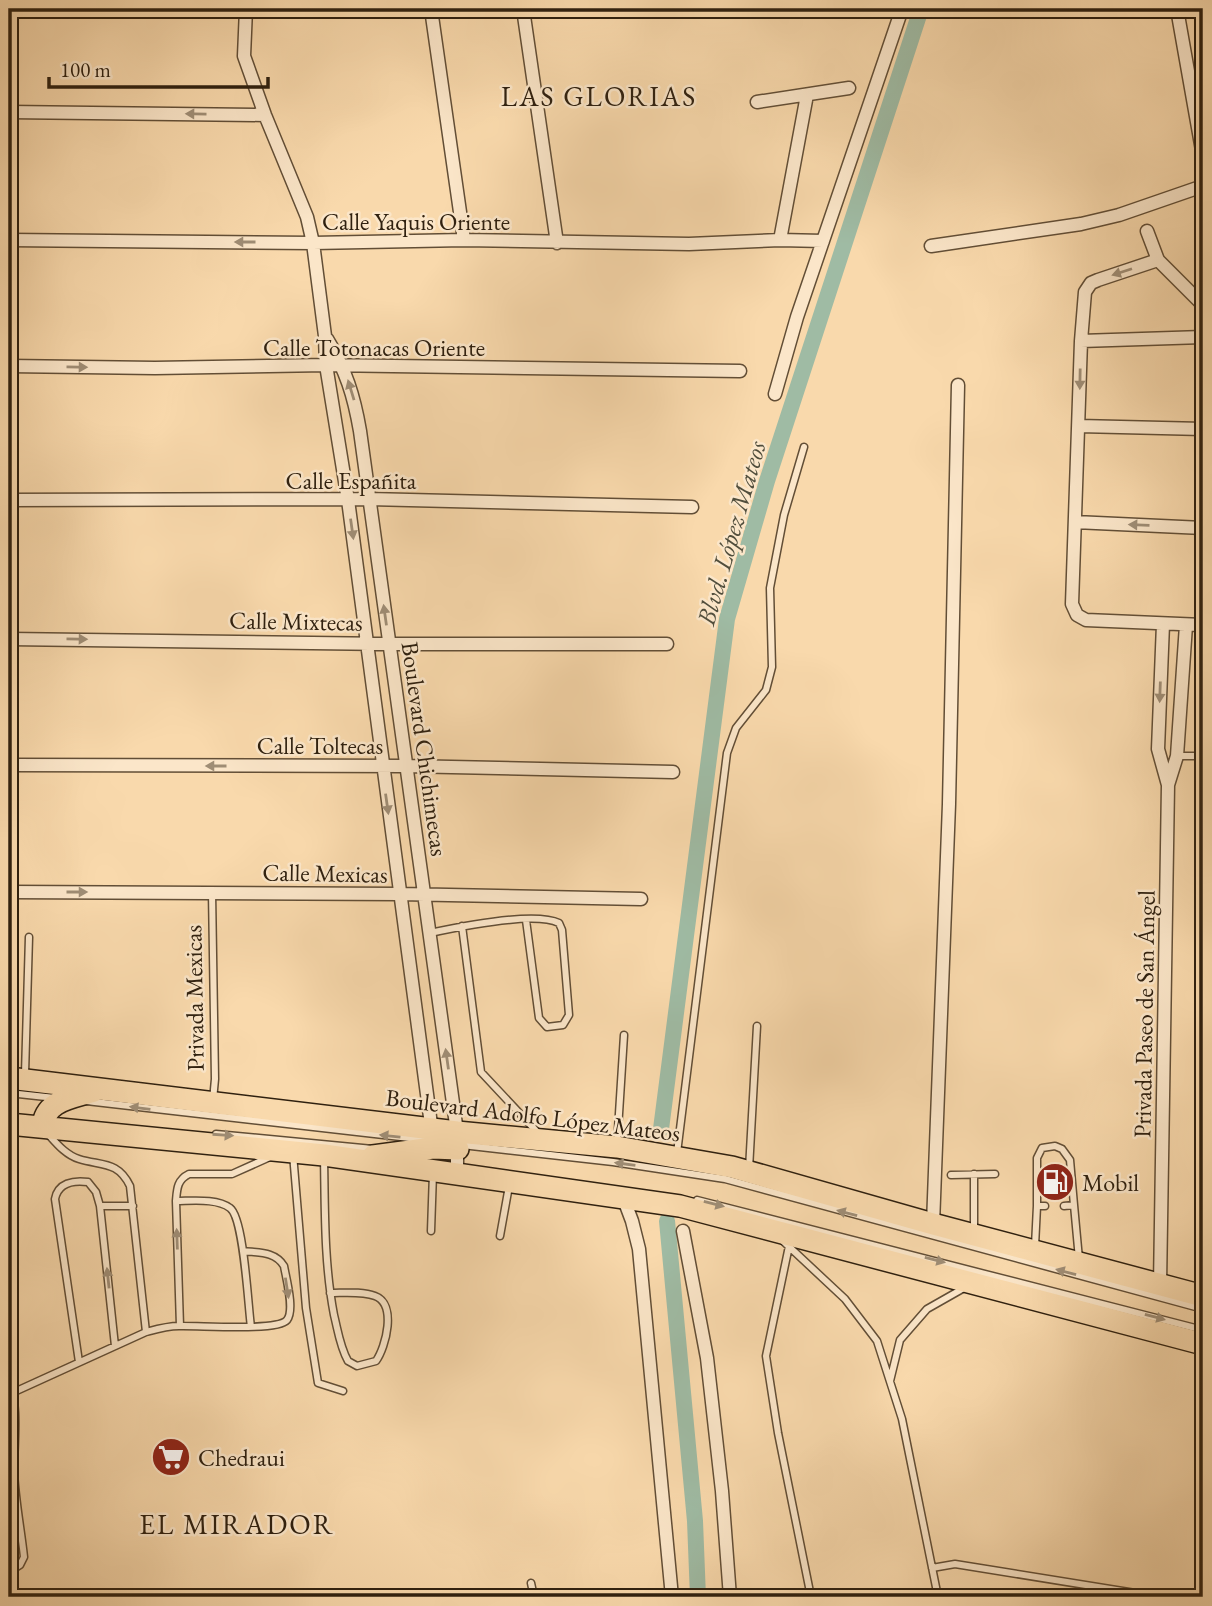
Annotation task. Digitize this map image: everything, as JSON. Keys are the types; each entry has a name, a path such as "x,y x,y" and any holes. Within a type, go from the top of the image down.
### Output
{"main road":[{"name":"Boulevard Adolfo López Mateos","path":"14,1084 103,1089 212,1102 433,1149 460,1155 510,1182 680,1206 1203,1344"},
{"path":"43,1124 51,1107 59,1101 103,1089"},
{"name":"Boulevard Adolfo López Mateos","path":"9,1124 43,1124 358,1161 433,1149 460,1155 545,1139 617,1147 749,1171 933,1224 1203,1296"},
{"path":"358,1161 376,1155 433,1149"}],"street":[{"name":"Boulevard Chichimecas","path":"246,9 244,56 307,217 313,243 326,336 326,365 348,500 433,1149"},
{"path":"431,9 464,240"},
{"path":"523,9 557,243"},
{"path":"775,394 797,317 902,9"},
{"path":"1177,9 1203,156"},
{"path":"757,102 849,89"},
{"path":"779,240 807,95"},
{"path":"9,112 265,115"},
{"path":"931,246 1101,219 1203,186"},
{"path":"1147,231 1158,260 1203,305"},
{"name":"Calle Yaquis Oriente","path":"9,240 313,243 464,240 689,244 779,240 823,242"},
{"path":"1158,260 1091,283 1085,292 1071,598 1077,615 1086,621 1203,625"},
{"name":"Boulevard Chichimecas","path":"326,336 344,367 356,405 460,1155"},
{"path":"1081,341 1203,337"},
{"name":"Calle Totonacas Oriente","path":"9,366 168,368 326,365 740,371"},
{"path":"933,1224 949,804 958,385"},
{"path":"1079,426 1203,429"},
{"name":"Calle Españita","path":"9,500 369,499 692,507"},
{"path":"1075,522 1203,527"},
{"name":"Privada Paseo de San Ángel","path":"1163,624 1158,749 1168,785"},
{"name":"Privada Paseo de San Ángel","path":"1160,1284 1168,785 1177,756 1186,625"},
{"name":"Calle Mixtecas","path":"9,639 389,644 667,644"},
{"name":"Calle Toltecas","path":"9,765 405,766 673,772"},
{"name":"Calle Mexicas","path":"9,892 400,894 641,899"},
{"path":"623,1197 639,1249 672,1597"},
{"path":"683,1231 707,1358 722,1491 730,1597"}],"lane":[{"path":"677,1158 727,753 736,728 766,690 772,667 770,588 784,515 804,447"},
{"path":"1177,756 1203,756 1203,741"},
{"name":"Privada Mexicas","path":"212,892 215,1079 212,1102"},
{"path":"430,933 462,926 526,920 555,921 561,926 569,1014 563,1025 547,1027 539,1018 526,920"},
{"path":"462,926 481,1072 545,1139"},
{"path":"29,937 14,1084 69,1099 433,1149 431,1231"},
{"path":"749,1171 757,1026"},
{"path":"617,1147 624,1035"},
{"path":"9,1116 43,1124 127,1127"},
{"path":"43,1124 57,1144 77,1158 120,1170 130,1186 146,1332"},
{"path":"210,1133 398,1152"},
{"path":"1035,1251 1037,1158 1042,1148 1048,1146 1062,1149 1070,1160 1079,1263"},
{"path":"180,1326 176,1201 178,1184 189,1174 232,1174 287,1152 318,1383 343,1391"},
{"path":"460,1155 613,1162 725,1179 1203,1309"},
{"path":"324,1156 326,1257 330,1293 339,1337 348,1361 357,1366 376,1361 386,1341 385,1305 373,1294 330,1293"},
{"path":"974,1174 974,1235"},
{"path":"951,1175 995,1174"},
{"path":"79,1362 56,1211 56,1192 68,1183 88,1182 96,1192 100,1206 115,1346"},
{"path":"500,1236 510,1182"},
{"path":"692,1199 1203,1330"},
{"path":"176,1201 220,1203 235,1213 243,1251 251,1327"},
{"path":"1064,1206 1074,1205"},
{"path":"100,1206 133,1206"},
{"path":"1037,1206 1045,1206"},
{"path":"772,1230 845,1299 877,1341 902,1419 938,1597"},
{"path":"789,1246 766,1356 778,1433 811,1597"},
{"path":"12,1393 146,1332 180,1326 251,1327 282,1324 286,1321 290,1308 284,1266 270,1254 243,1251"},
{"path":"890,1383 900,1340 927,1309 971,1283"},
{"path":"9,1379 12,1393 12,1473 24,1557 20,1565 9,1572"},
{"path":"933,1568 955,1564 1160,1597"},
{"path":"531,1583 534,1597"}],"waterway":[{"name":"Blvd. López Mateos","path":"661,1129 727,619 767,481 921,9"},
{"path":"667,1221 695,1521 698,1597"}],"place":[{"name":"Mobil","path":"1055,1182"},
{"name":"Chedraui","path":"171,1457"}],"district":[{"name":"LAS GLORIAS","path":"599,96"},
{"name":"EL MIRADOR","path":"237,1524"}]}
